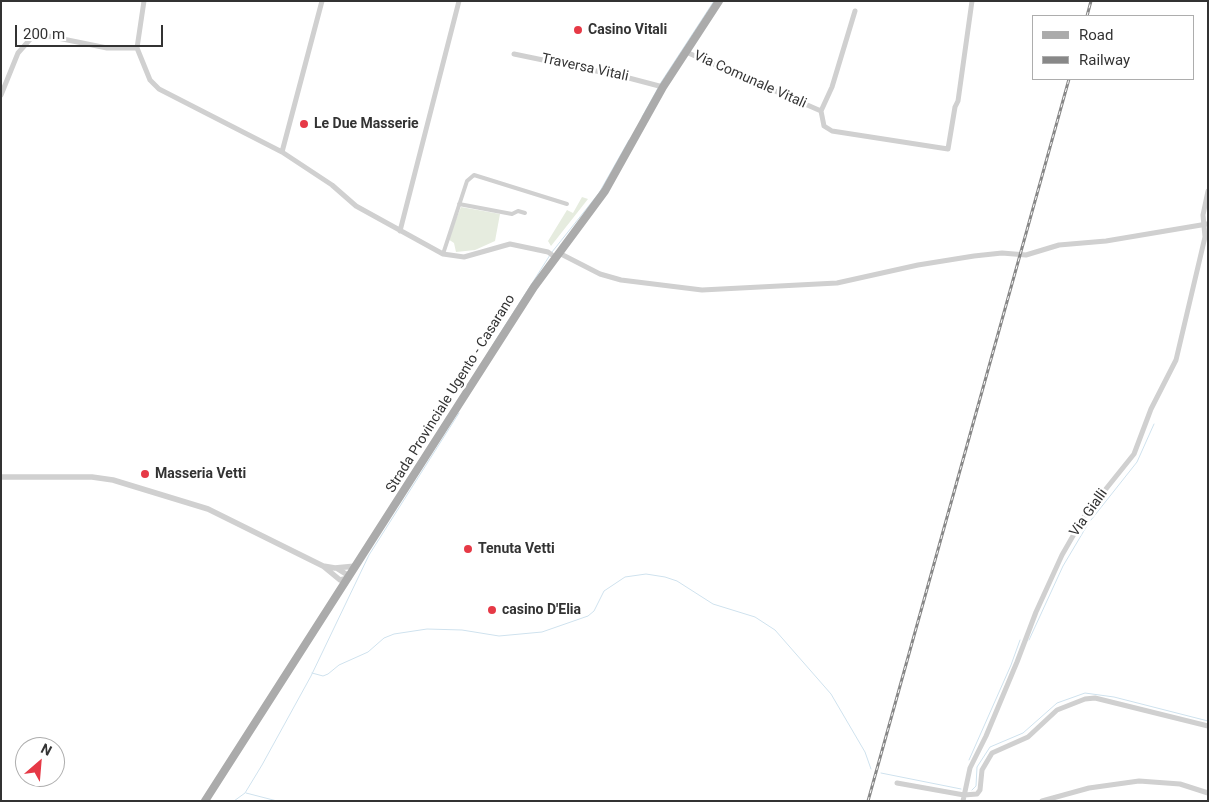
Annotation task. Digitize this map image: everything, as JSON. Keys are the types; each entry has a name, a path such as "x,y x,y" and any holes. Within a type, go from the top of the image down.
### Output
{"main road":[{"name":"Strada Provinciale Ugento - Casarano","path":"205,801 554,254 605,191 660,86 686,52 719,1"}],"street":[{"path":"144,1 137,48 150,80 159,89 282,152 332,185 356,206 443,254 464,258 510,244 554,254 600,274 622,280 702,290 837,283 918,265 974,256 1002,253 1026,255 1059,245 1106,241 1206,225"},
{"path":"282,152 322,1"},
{"path":"400,231 459,1"},
{"name":"Via Comunale Vitali","path":"686,52 821,111 824,126 832,131 948,149 955,107 958,101 972,1"},
{"path":"821,111 832,87 855,10"},
{"path":"1,95 18,53 33,36 43,35 107,48 137,48"},
{"name":"Traversa Vitali","path":"514,54 660,86"},
{"path":"443,254 467,181 474,175 566,204"},
{"name":"Via Gialli","path":"961,795 970,768 989,728 1036,612 1062,555 1085,515 1134,454 1151,409 1176,360 1205,237 1206,225 1203,216 1208,191"},
{"path":"459,204 512,214 518,211 525,213"},
{"path":"1,477 92,477 113,480 208,509 324,566 335,568 356,566"},
{"path":"324,566 334,576 344,580 349,578 346,574 335,568"},
{"path":"334,576 338,588 336,598"},
{"path":"897,783 961,795 977,794 980,790 982,770 992,753 1028,737 1057,710 1085,699 1102,700 1208,726"},
{"path":"1042,801 1089,788 1139,781 1180,784 1208,793"}],"shaded area":[{"path":"582,197 588,199 551,246 548,241 567,210 573,213"},
{"path":"461,207 500,214 495,241 475,250 456,252 454,243 448,239"}],"waterway":[{"path":"660,84 714,1"},
{"path":"642,117 658,88"},
{"path":"552,252 599,193 629,140"},
{"path":"489,351 550,255"},
{"path":"234,801 245,793 311,676 369,555 459,413"},
{"path":"1091,520 1137,462 1154,424"},
{"path":"1029,640 1063,566 1088,524"},
{"path":"312,673 323,676 328,674 339,665 368,652 384,638 394,634 427,629 462,630 499,636 542,632 588,616 594,611 604,591 625,577 646,574 665,577 677,581 713,604 755,617 775,630 831,694 865,752 871,769"},
{"path":"969,760 1020,640"},
{"path":"972,790 976,786 977,767 990,747 1023,733 1057,703 1085,693 1114,697 1208,721"},
{"path":"881,773 961,789"},
{"path":"246,793 277,801"}],"railway":[{"path":"1087,15 1091,1"},
{"path":"868,801 1069,80"}],"place":[{"name":"Casino Vitali","path":"578,30"},
{"name":"Le Due Masserie","path":"304,124"},
{"name":"Masseria Vetti","path":"145,474"},
{"name":"Tenuta Vetti","path":"468,549"},
{"name":"casino D'Elia","path":"492,610"}]}
